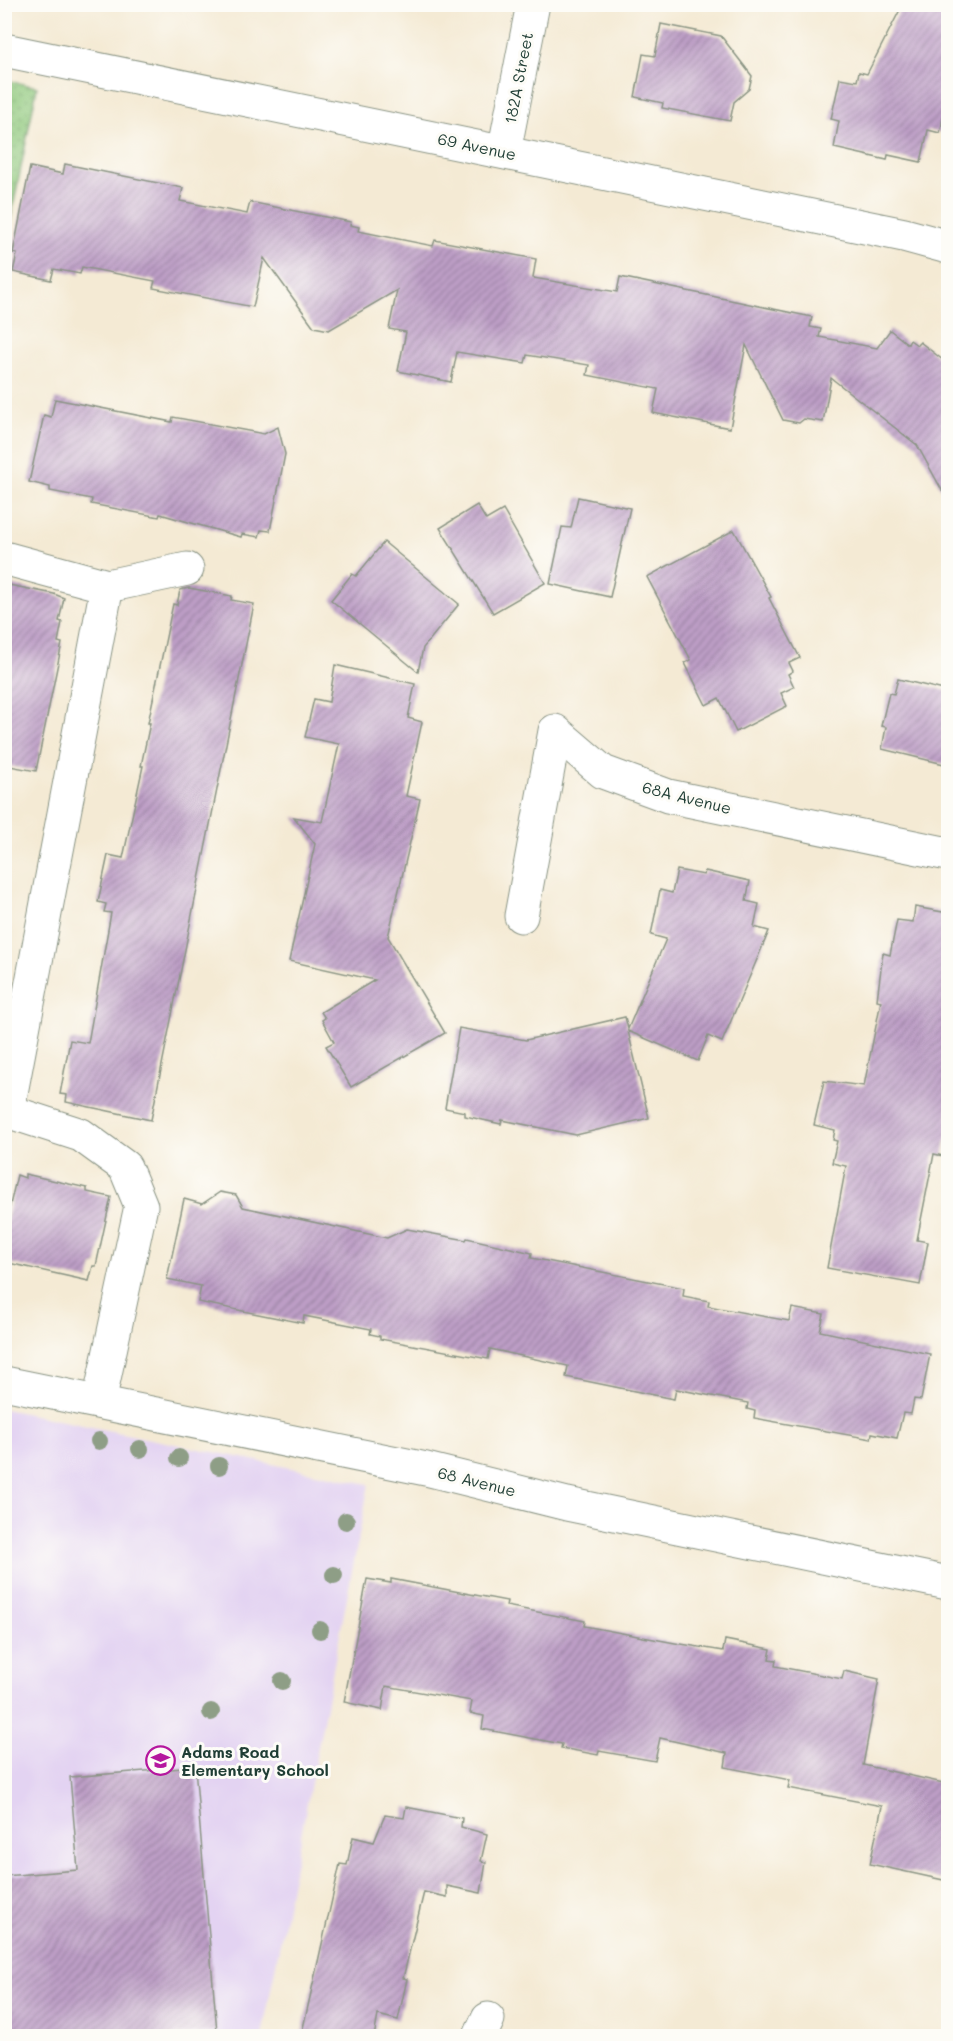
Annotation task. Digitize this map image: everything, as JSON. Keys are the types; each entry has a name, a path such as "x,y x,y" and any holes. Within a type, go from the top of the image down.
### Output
{"street":[{"name":"182A Street","path":"504,152 533,4"},
{"name":"69 Avenue","path":"4,50 904,235 948,248"},
{"path":"4,558 107,586 187,569"},
{"path":"99,1402 141,1206 125,1167 81,1135 6,1110 107,586"},
{"name":"68A Avenue","path":"521,916 555,731 603,772 668,796 948,854"},
{"name":"68 Avenue","path":"4,1383 426,1469 567,1504 948,1583"}],"shaded area":[{"name":"Adams Road Elementary School","path":"4,1409 369,1484 262,2036 5,2036"}],"green space":[{"path":"4,80 37,87 5,247"}],"building":[{"path":"903,4 948,4 948,95 940,133 928,130 921,162 888,155 887,160 834,148 839,121 831,119 840,78 857,81 859,72 867,74"},
{"path":"661,24 721,36 752,76 749,89 734,102 730,121 662,108 663,103 635,97 643,54 655,56"},
{"path":"65,164 183,188 180,201 247,214 250,202 351,222 350,225 359,227 358,231 433,246 435,240 536,259 533,278 617,292 620,277 812,317 810,327 821,329 819,337 877,348 890,330 908,344 910,340 917,345 920,342 948,364 948,501 917,445 831,378 823,422 804,419 799,423 783,420 746,345 730,428 653,413 658,389 587,375 589,365 527,355 525,363 457,352 451,382 398,371 406,332 389,329 397,290 329,330 314,327 264,258 253,307 153,288 155,281 82,267 80,274 54,269 51,280 13,272 17,254 13,253 30,167 63,174"},
{"path":"55,399 172,422 173,417 264,434 278,427 285,454 270,531 261,530 259,537 242,534 241,537 160,514 159,517 91,504 92,499 50,491 50,487 29,482 44,415 51,417"},
{"path":"578,497 630,508 610,597 550,584 562,527 571,528"},
{"path":"477,505 486,520 503,510 545,583 493,613 440,528"},
{"path":"734,530 771,597 769,598 800,658 789,663 793,671 788,674 794,687 781,693 787,706 736,732 719,698 706,705 685,663 691,660 647,577"},
{"path":"384,542 459,604 423,648 418,672 331,600 352,574 356,576"},
{"path":"4,584 64,598 59,621 62,622 58,642 62,643 36,771 4,765"},
{"path":"189,588 232,596 231,600 254,604 151,1120 66,1102 67,1095 60,1094 70,1040 88,1043 111,913 104,912 106,904 98,902 108,855 123,858 143,766 141,766 150,723 148,723 173,604 177,605 180,590"},
{"path":"335,665 415,684 408,718 422,722 406,796 420,799 388,937 445,1033 351,1087 326,1046 334,1042 322,1020 325,1018 321,1012 375,980 289,961 315,844 294,817 322,822 339,744 305,737 314,699 329,702"},
{"path":"898,679 948,691 948,765 882,749 886,727 881,726 889,693 894,694"},
{"path":"677,870 704,875 705,871 750,881 746,901 759,904 754,927 769,931 722,1042 708,1036 698,1061 628,1031 649,1118 576,1135 502,1120 501,1124 465,1116 465,1112 445,1108 459,1028 526,1040 625,1017 628,1029 666,939 651,935 660,890 672,893"},
{"path":"915,907 948,913 948,1130 943,1156 934,1154 917,1240 928,1242 920,1285 827,1268 846,1166 832,1163 837,1141 833,1140 835,1130 814,1125 824,1081 864,1086 881,1001 877,1000 883,953 890,955 897,920 913,922"},
{"path":"25,1174 87,1188 87,1192 111,1197 96,1266 93,1266 89,1281 4,1262 4,1231 17,1175 25,1178"},
{"path":"220,1192 236,1195 243,1207 387,1238 407,1229 466,1240 467,1238 532,1253 531,1258 684,1288 683,1296 709,1301 708,1306 789,1321 792,1308 824,1314 820,1331 930,1354 921,1400 914,1399 911,1414 903,1413 897,1438 872,1433 871,1439 754,1418 755,1411 747,1409 748,1403 676,1389 674,1399 566,1377 568,1366 490,1349 488,1359 380,1339 380,1336 370,1334 371,1329 304,1316 303,1323 198,1302 201,1286 167,1279 184,1199 202,1204"},
{"path":"367,1579 391,1583 391,1579 507,1601 506,1606 585,1621 584,1626 675,1643 723,1651 725,1640 771,1649 769,1659 776,1660 775,1666 842,1679 844,1671 879,1679 863,1765 948,1784 948,1881 870,1864 882,1806 788,1788 790,1780 725,1767 727,1753 660,1738 655,1761 599,1751 598,1755 561,1748 562,1744 482,1729 484,1716 470,1713 472,1701 386,1686 382,1710 344,1702"},
{"path":"195,1767 217,2032 157,2037 4,2037 4,1876 78,1870 70,1777"},
{"path":"406,1807 462,1818 461,1827 487,1834 481,1861 486,1862 481,1893 447,1886 447,1897 424,1892 403,1978 407,1979 398,2020 378,2015 374,2037 301,2037 340,1864 347,1865 353,1837 374,1842 385,1815 404,1818"}],"place":[{"name":"Adams Road Elementary School","path":"160,1760"}]}
